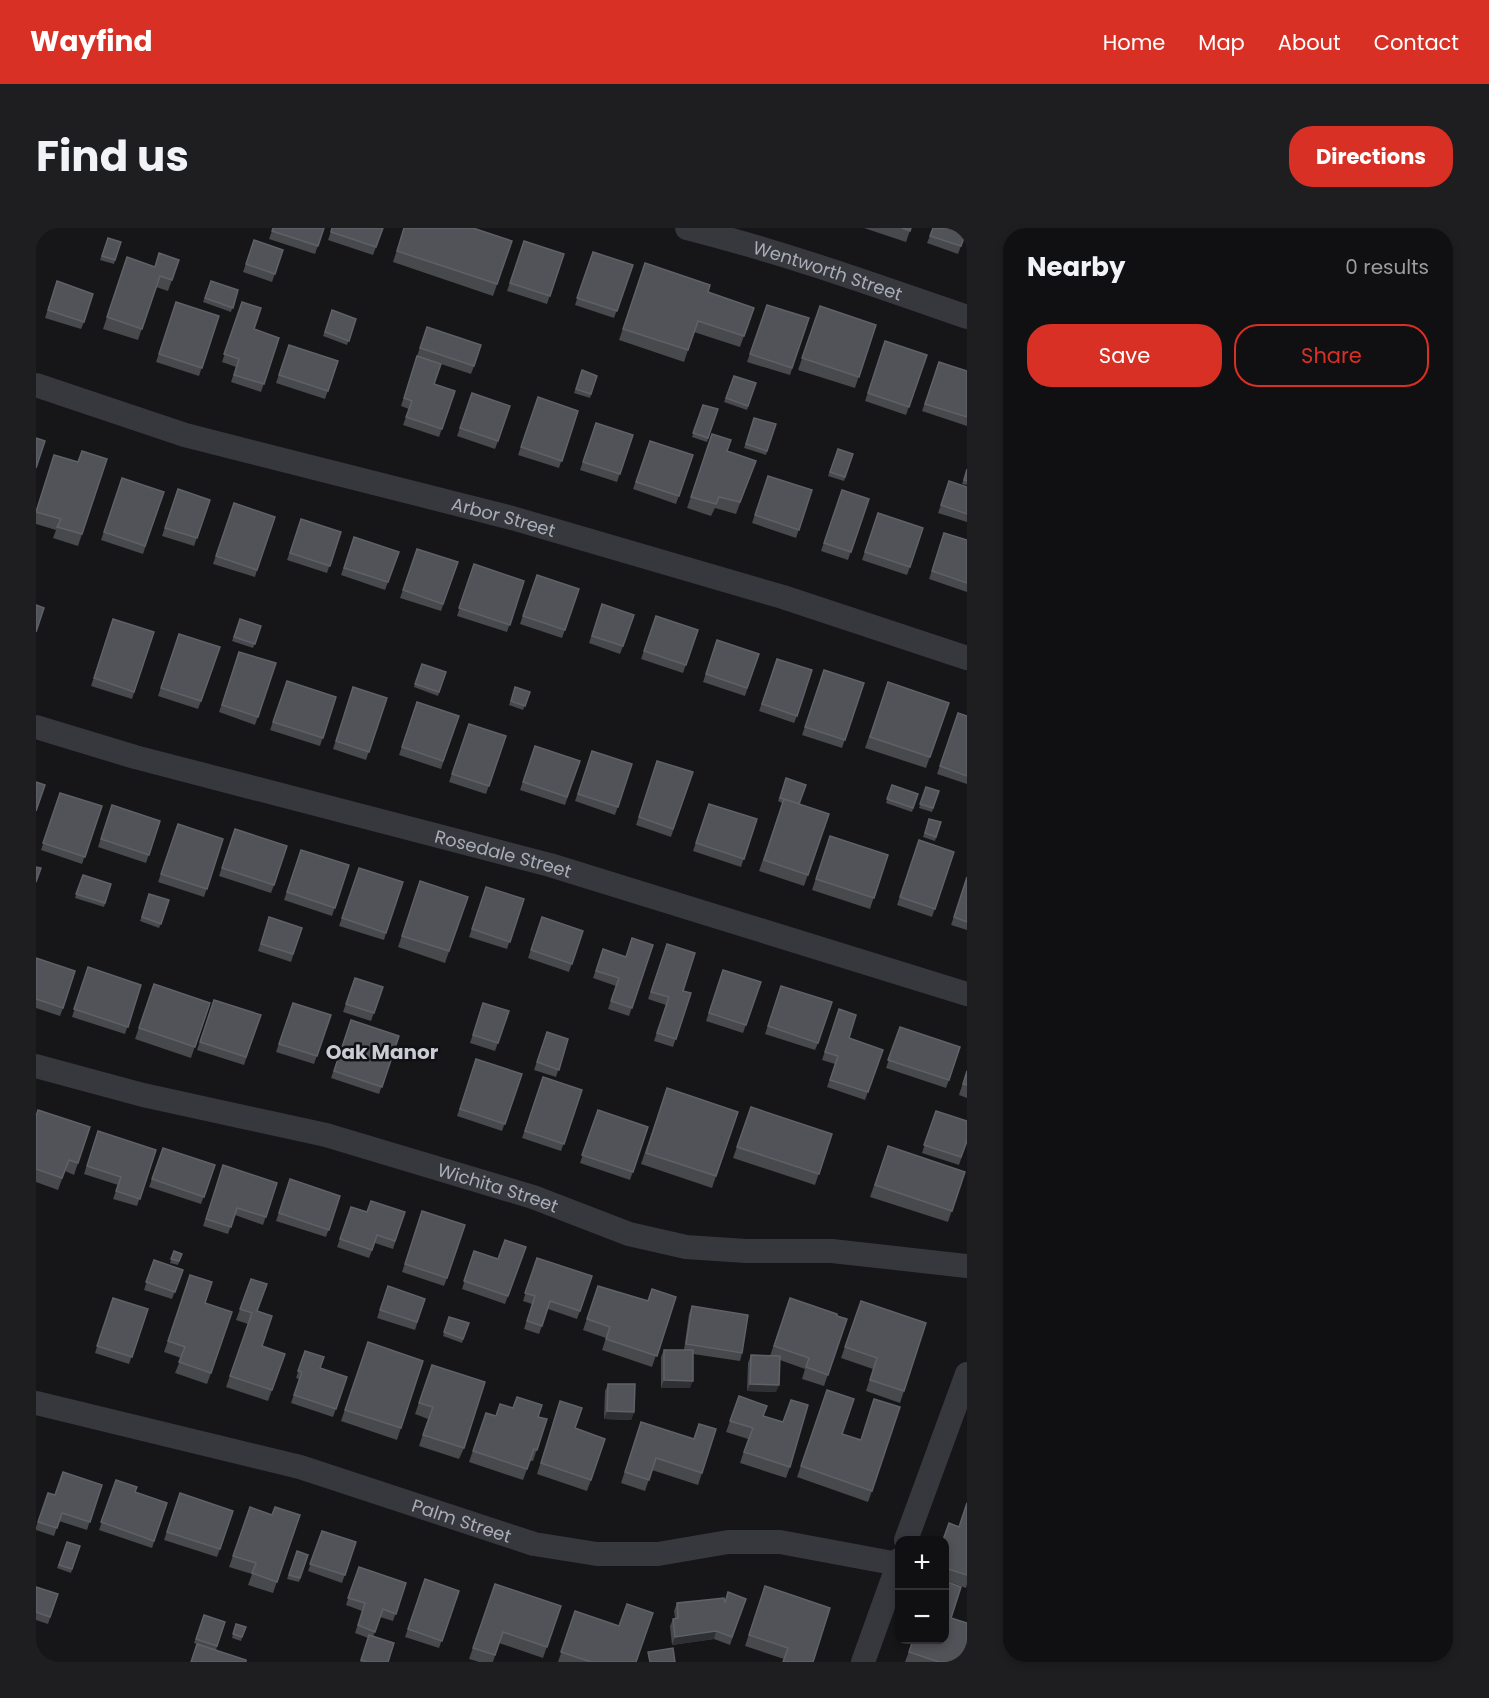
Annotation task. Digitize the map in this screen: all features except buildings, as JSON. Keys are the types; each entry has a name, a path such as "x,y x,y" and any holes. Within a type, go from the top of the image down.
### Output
{"street":[{"name":"Wentworth Street","path":"687,228 880,286 967,317"},
{"name":"Arbor Street","path":"36,385 185,435 512,518 783,597 967,658"},
{"name":"Rosedale Street","path":"36,728 135,757 550,866 967,994"},
{"name":"Wichita Street","path":"36,1066 143,1095 326,1136 533,1197 629,1234 686,1247 746,1251 832,1251 967,1266"},
{"path":"908,1536 958,1430 967,1374"},
{"name":"Palm Street","path":"36,1403 300,1467 534,1544 597,1554 648,1554 728,1542 780,1542 895,1560"},
{"path":"863,1662 895,1572"}],"district":[{"name":"Oak Manor","path":"382,1052"}]}
